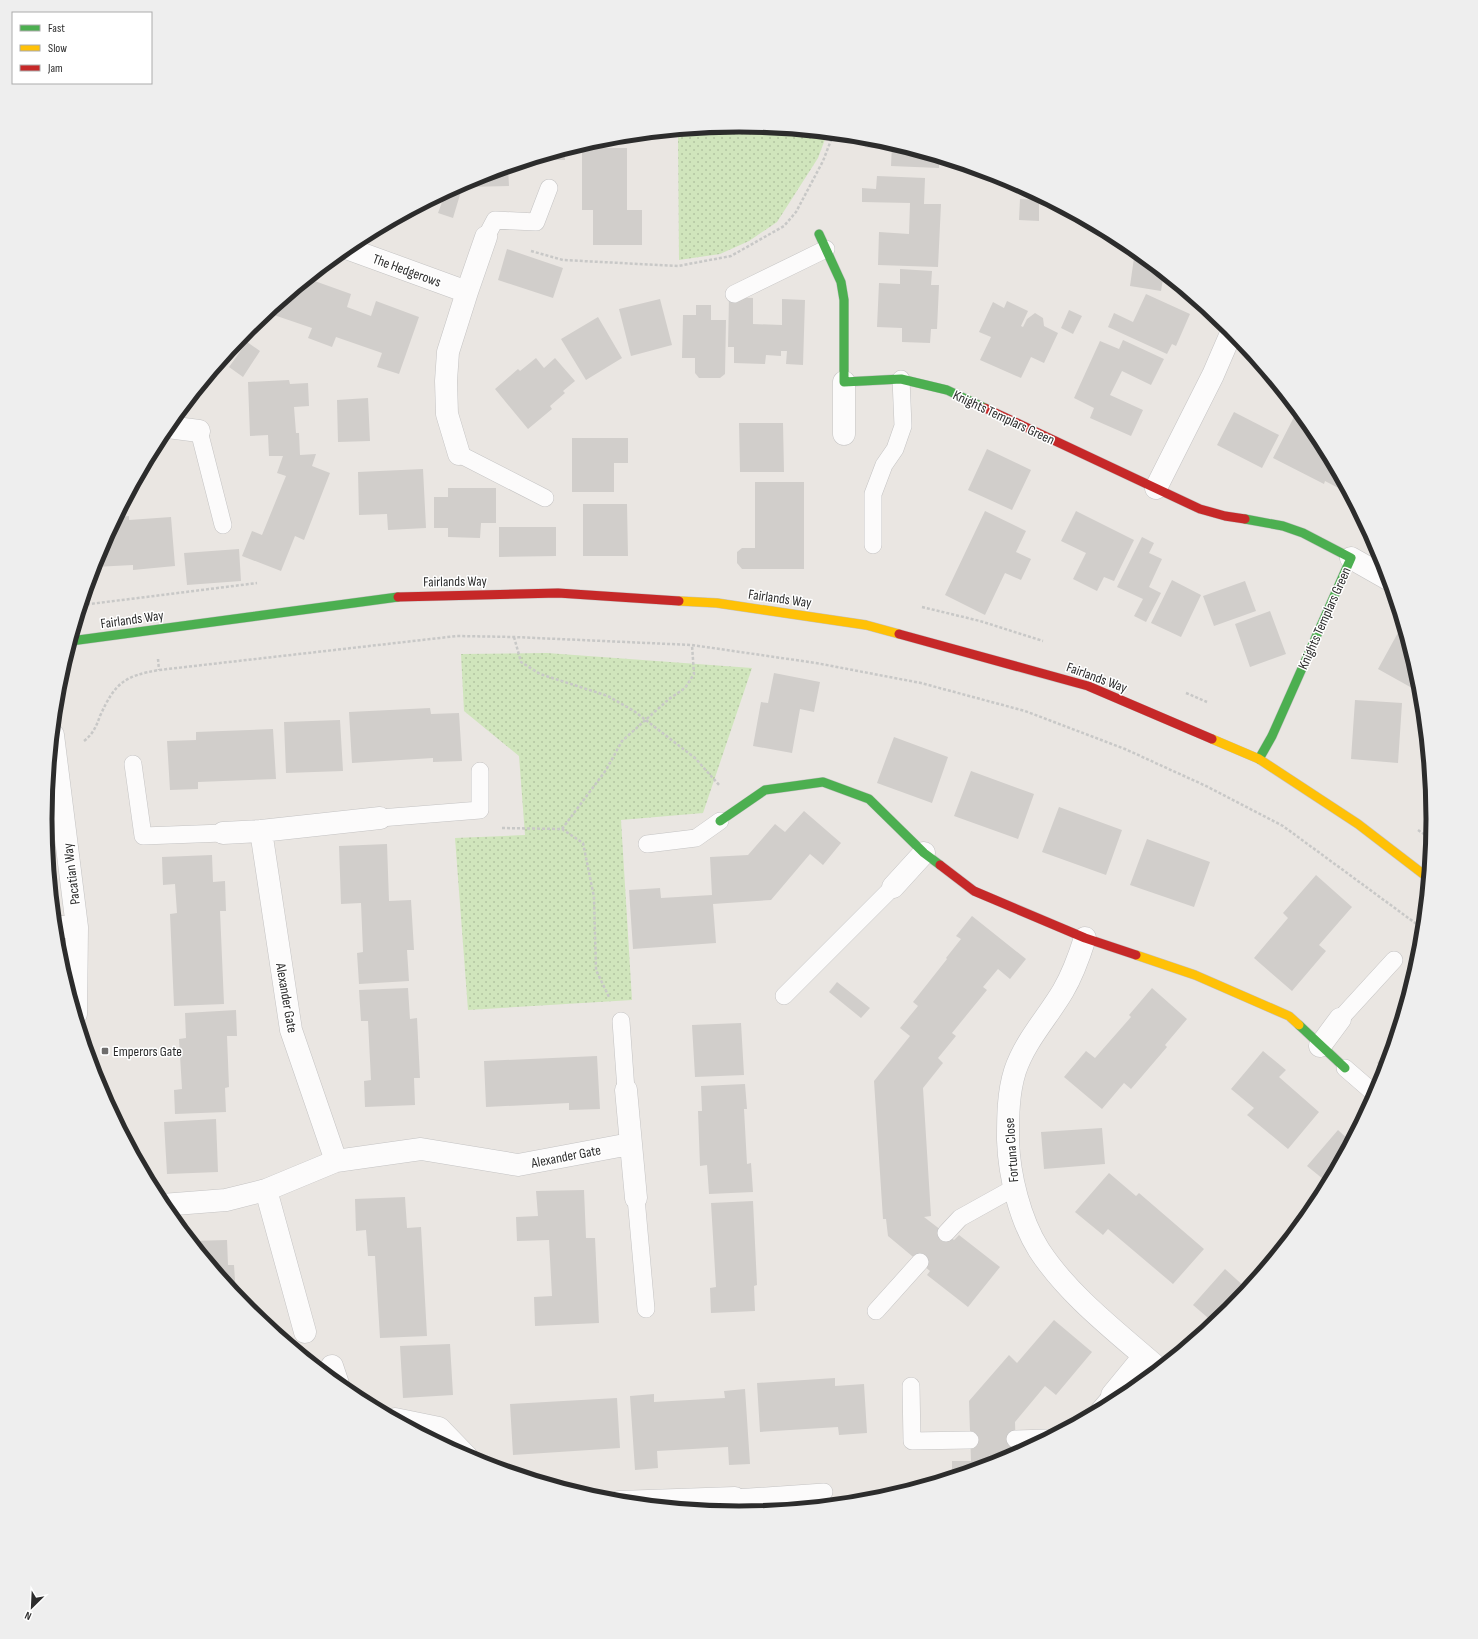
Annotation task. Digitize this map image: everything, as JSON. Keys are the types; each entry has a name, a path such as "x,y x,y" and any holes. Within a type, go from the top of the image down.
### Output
{"street":[{"path":"819,234 840,282 844,300 844,434"},
{"path":"459,454 447,414 446,381 448,352 486,237"},
{"name":"The Hedgerows","path":"353,251 467,292"},
{"path":"1156,488 1213,375 1229,338"},
{"name":"Knights Templars Green","path":"844,382 901,379 922,382 947,390 1200,509 1226,516 1283,526 1303,533 1351,558 1272,736 1260,759"},
{"path":"176,427 198,431"},
{"path":"1351,558 1380,574"},
{"name":"Fairlands Way","path":"75,641 404,596 558,593 717,603 866,625 1088,686 1260,759 1358,824 1424,875"},
{"name":"Pacatian Way","path":"55,753 77,927 76,1001"},
{"path":"720,821 765,790 824,782 869,799 924,853 974,891 1085,938 1195,975 1289,1016 1345,1068"},
{"path":"223,832 261,830 380,818"},
{"name":"Alexander Gate","path":"261,830 291,1030 336,1161"},
{"path":"892,887 924,853"},
{"path":"61,927 77,927"},
{"name":"Fortuna Close","path":"1085,938 1076,968 1063,992 1024,1051 1015,1071 1009,1098 1009,1157 1014,1188 1038,1249 1055,1272 1103,1320 1152,1362 1114,1395"},
{"path":"1320,1046 1340,1019"},
{"path":"626,1090 636,1198"},
{"name":"Alexander Gate","path":"170,1204 226,1200 266,1190 336,1161 422,1149 518,1165 630,1144"},
{"path":"266,1190 305,1332"},
{"path":"409,1422 439,1428 455,1445"},
{"path":"679,1504 692,1504 736,1498"}],"lane":[{"path":"486,237 495,220 536,222 549,188"},
{"path":"734,294 826,249"},
{"path":"873,546 873,494 884,465 895,449 903,426 901,379"},
{"path":"198,431 224,525"},
{"path":"459,454 545,498"},
{"path":"133,764 143,836 223,832"},
{"path":"380,818 480,810 480,771"},
{"path":"647,844 696,838 720,821"},
{"path":"784,996 892,887"},
{"path":"1340,1019 1394,960"},
{"path":"621,1021 626,1090"},
{"path":"1345,1068 1370,1090"},
{"path":"946,1233 960,1218 1014,1188"},
{"path":"636,1198 646,1309"},
{"path":"876,1311 920,1262"},
{"path":"911,1386 912,1441 970,1440"},
{"path":"1015,1439 1038,1438"},
{"path":"736,1498 824,1492"}],"path":[{"path":"486,237 563,260 678,266 731,256 784,226 796,212 823,161 832,138"},
{"path":"84,742 96,729 105,706 114,690 125,680 138,674 457,636 692,645 816,663 921,683 1025,712 1125,749 1206,786 1283,826 1418,925"},
{"path":"514,637 522,662 540,674 608,696 634,710 695,758 740,808"},
{"path":"562,829 606,770 622,741 685,688 694,674 692,645"},
{"path":"480,810 479,828 519,827 562,829 583,843 594,897 596,970 621,1021"}],"green space":[{"path":"739,132 826,138 818,158 777,222 749,241 720,254 679,260 678,135"},
{"path":"547,653 752,668 703,813 621,820 632,1000 468,1010 455,838 525,835 519,756 464,711 461,654"}],"building":[{"path":"596,148 627,148 627,210 642,210 642,245 593,245 593,210 582,210 582,151"},
{"path":"892,150 939,163 939,168 891,166"},
{"path":"565,155 565,160 548,160"},
{"path":"508,173 509,186 472,187"},
{"path":"877,176 925,178 924,204 941,204 938,267 878,265 879,232 909,234 910,203 862,202 862,188 876,189"},
{"path":"461,192 453,218 438,213 443,199"},
{"path":"1020,199 1039,201 1039,221 1019,220"},
{"path":"507,249 563,268 553,298 498,280"},
{"path":"1134,257 1163,279 1161,291 1130,286"},
{"path":"900,269 932,271 931,285 939,285 937,329 931,329 930,343 902,342 902,328 877,327 879,283 900,284"},
{"path":"313,280 351,294 347,307 371,316 376,301 419,317 399,374 377,367 382,353 336,337 332,347 308,338 312,328 273,315"},
{"path":"1146,294 1190,314 1176,346 1172,344 1167,354 1108,327 1114,313 1133,322"},
{"path":"729,297 753,298 753,324 782,325 782,299 805,300 803,365 786,364 787,351 781,351 781,356 766,355 765,364 734,363 734,347 728,347"},
{"path":"660,299 672,345 631,356 619,309"},
{"path":"1007,301 1028,311 1021,326 1023,327 1027,319 1035,313 1043,318 1044,326 1058,333 1044,363 1031,357 1021,378 980,360 991,337 979,332 993,302 1004,308"},
{"path":"696,305 711,305 711,320 726,320 725,374 720,378 699,378 695,373 695,358 682,358 683,315 696,315"},
{"path":"1069,310 1082,316 1073,334 1061,328"},
{"path":"598,317 622,358 586,380 561,339"},
{"path":"1123,340 1164,359 1151,385 1122,371 1110,395 1143,410 1131,436 1090,418 1094,408 1074,398 1100,341 1119,349"},
{"path":"247,342 260,351 243,377 229,367"},
{"path":"536,358 544,368 555,358 575,381 563,391 565,393 550,406 552,409 528,429 495,389 518,369 520,371"},
{"path":"289,380 290,384 308,383 309,406 294,407 296,433 299,433 300,455 316,454 312,466 330,473 304,540 295,536 281,571 242,556 252,531 262,535 286,476 277,473 283,456 269,456 268,435 250,436 248,382"},
{"path":"368,398 370,441 338,442 337,400"},
{"path":"1234,412 1279,435 1262,468 1217,445"},
{"path":"1295,416 1310,438 1341,489 1325,481 1324,484 1273,458"},
{"path":"739,423 783,423 784,472 740,472"},
{"path":"572,438 628,438 628,463 614,463 614,492 572,492"},
{"path":"987,449 1031,470 1012,510 968,490"},
{"path":"423,469 426,528 388,530 387,514 359,515 358,472"},
{"path":"755,482 804,482 804,569 742,569 737,563 737,552 742,548 755,548"},
{"path":"448,488 496,488 496,523 481,523 480,538 448,537 448,528 434,528 434,497 448,497"},
{"path":"583,504 627,504 628,556 583,556"},
{"path":"985,511 1026,531 1016,552 1031,559 1021,580 1005,573 985,615 945,595"},
{"path":"1076,511 1134,540 1114,581 1104,577 1097,591 1073,579 1086,553 1061,541"},
{"path":"129,516 129,520 171,517 175,566 133,570 133,565 100,567 123,517"},
{"path":"499,527 556,527 556,556 499,557"},
{"path":"1142,537 1154,543 1149,553 1162,559 1149,587 1161,593 1146,622 1134,616 1143,599 1117,587"},
{"path":"239,549 241,581 187,585 184,553"},
{"path":"1172,580 1201,595 1181,637 1151,623"},
{"path":"1245,581 1256,611 1214,626 1203,596"},
{"path":"1270,611 1286,654 1250,667 1235,624"},
{"path":"1399,630 1414,689 1378,669"},
{"path":"774,673 820,682 814,712 800,709 792,753 753,746 761,702 768,703"},
{"path":"1355,700 1402,703 1398,763 1351,759"},
{"path":"430,708 431,714 459,713 462,761 433,762 433,758 352,763 349,712"},
{"path":"340,720 343,771 286,773 284,722"},
{"path":"273,729 276,779 198,782 198,789 170,790 167,741 196,740 196,732"},
{"path":"894,737 948,757 932,803 877,783"},
{"path":"971,771 1034,794 1018,839 954,816"},
{"path":"1059,807 1122,830 1106,875 1042,852"},
{"path":"804,811 841,843 823,865 810,854 771,900 713,904 716,943 633,949 629,890 660,888 661,898 712,895 710,857 748,855 775,824 785,832"},
{"path":"1147,839 1210,862 1194,907 1130,885"},
{"path":"387,844 389,901 411,900 414,950 407,950 409,981 359,984 357,953 363,952 361,903 341,904 339,846"},
{"path":"212,855 213,882 225,881 226,911 220,911 224,1004 174,1006 170,914 177,913 175,884 163,885 162,857"},
{"path":"1316,875 1352,907 1319,945 1326,951 1292,991 1254,958 1288,918 1283,913"},
{"path":"972,916 1026,959 1010,979 998,969 983,987 987,990 952,1033 956,1036 938,1058 943,1063 923,1088 931,1216 924,1217 954,1240 959,1235 1000,1267 968,1307 927,1275 930,1271 888,1236 886,1219 883,1219 874,1081 910,1036 900,1028 918,1006 913,1002 961,939 956,936"},
{"path":"837,982 870,1008 861,1018 829,992"},
{"path":"408,988 410,1019 417,1018 420,1078 414,1078 415,1105 365,1107 364,1081 371,1080 368,1021 361,1021 359,990"},
{"path":"1152,988 1187,1019 1165,1045 1167,1047 1131,1089 1124,1083 1102,1109 1064,1077 1086,1051 1095,1058 1131,1017 1129,1015"},
{"path":"236,1010 237,1036 227,1036 229,1087 225,1088 226,1112 175,1114 174,1090 182,1089 179,1039 186,1038 185,1013"},
{"path":"741,1023 744,1075 695,1077 692,1025"},
{"path":"1263,1051 1286,1070 1279,1077 1319,1112 1288,1149 1247,1115 1254,1108 1231,1089"},
{"path":"1385,1054 1380,1066 1377,1063"},
{"path":"597,1056 600,1109 569,1110 569,1103 486,1107 484,1061"},
{"path":"745,1084 747,1109 744,1109 747,1164 751,1163 753,1192 709,1194 707,1165 700,1166 698,1111 702,1111 701,1086"},
{"path":"216,1119 218,1172 167,1174 164,1122"},
{"path":"1102,1128 1105,1164 1044,1169 1041,1132"},
{"path":"1338,1130 1347,1138 1324,1179 1307,1166"},
{"path":"1109,1173 1136,1196 1139,1193 1204,1249 1173,1284 1108,1229 1103,1235 1075,1212"},
{"path":"584,1190 586,1238 595,1238 599,1323 535,1326 534,1297 552,1296 549,1240 517,1241 516,1217 538,1216 536,1191"},
{"path":"405,1197 407,1228 421,1227 427,1336 380,1338 375,1256 368,1256 366,1230 356,1231 355,1199"},
{"path":"753,1201 757,1285 754,1286 755,1311 711,1313 710,1288 716,1287 711,1203"},
{"path":"227,1240 228,1265 234,1265 235,1286 222,1272 196,1241"},
{"path":"1225,1269 1243,1286 1210,1319 1193,1305"},
{"path":"1054,1320 1092,1352 1056,1395 1045,1386 1015,1422 1016,1448 952,1472 952,1461 971,1461 969,1401 1009,1355 1017,1363"},
{"path":"450,1344 453,1395 403,1398 400,1346"},
{"path":"835,1378 835,1386 864,1384 867,1433 839,1435 838,1427 760,1432 757,1383"},
{"path":"745,1389 750,1464 729,1465 728,1447 657,1451 658,1468 635,1470 630,1396 654,1394 654,1402 725,1398 724,1391"},
{"path":"617,1398 620,1448 513,1455 510,1404"}],"traffic: fast":[{"path":"819,234 841,282 844,300 844,382 901,379 947,390 985,408"},
{"path":"1245,519 1283,526 1303,533 1351,558 1272,736 1259,759"},
{"path":"75,640 398,597"},
{"path":"720,821 765,790 823,782 869,799 924,853 940,865"},
{"path":"1299,1025 1345,1068"}],"traffic: slow":[{"path":"679,601 717,603 866,625 899,634"},
{"path":"1212,739 1259,759 1358,824 1424,875"},
{"path":"1136,955 1195,975 1289,1016 1299,1025"}],"traffic: jam":[{"path":"985,408 1200,509 1225,516 1245,519"},
{"path":"398,597 558,593 679,601"},
{"path":"899,634 1088,686 1212,739"},
{"path":"940,865 974,891 1085,938 1136,955"}],"place":[{"name":"Emperors Gate","path":"105,1051"}]}
